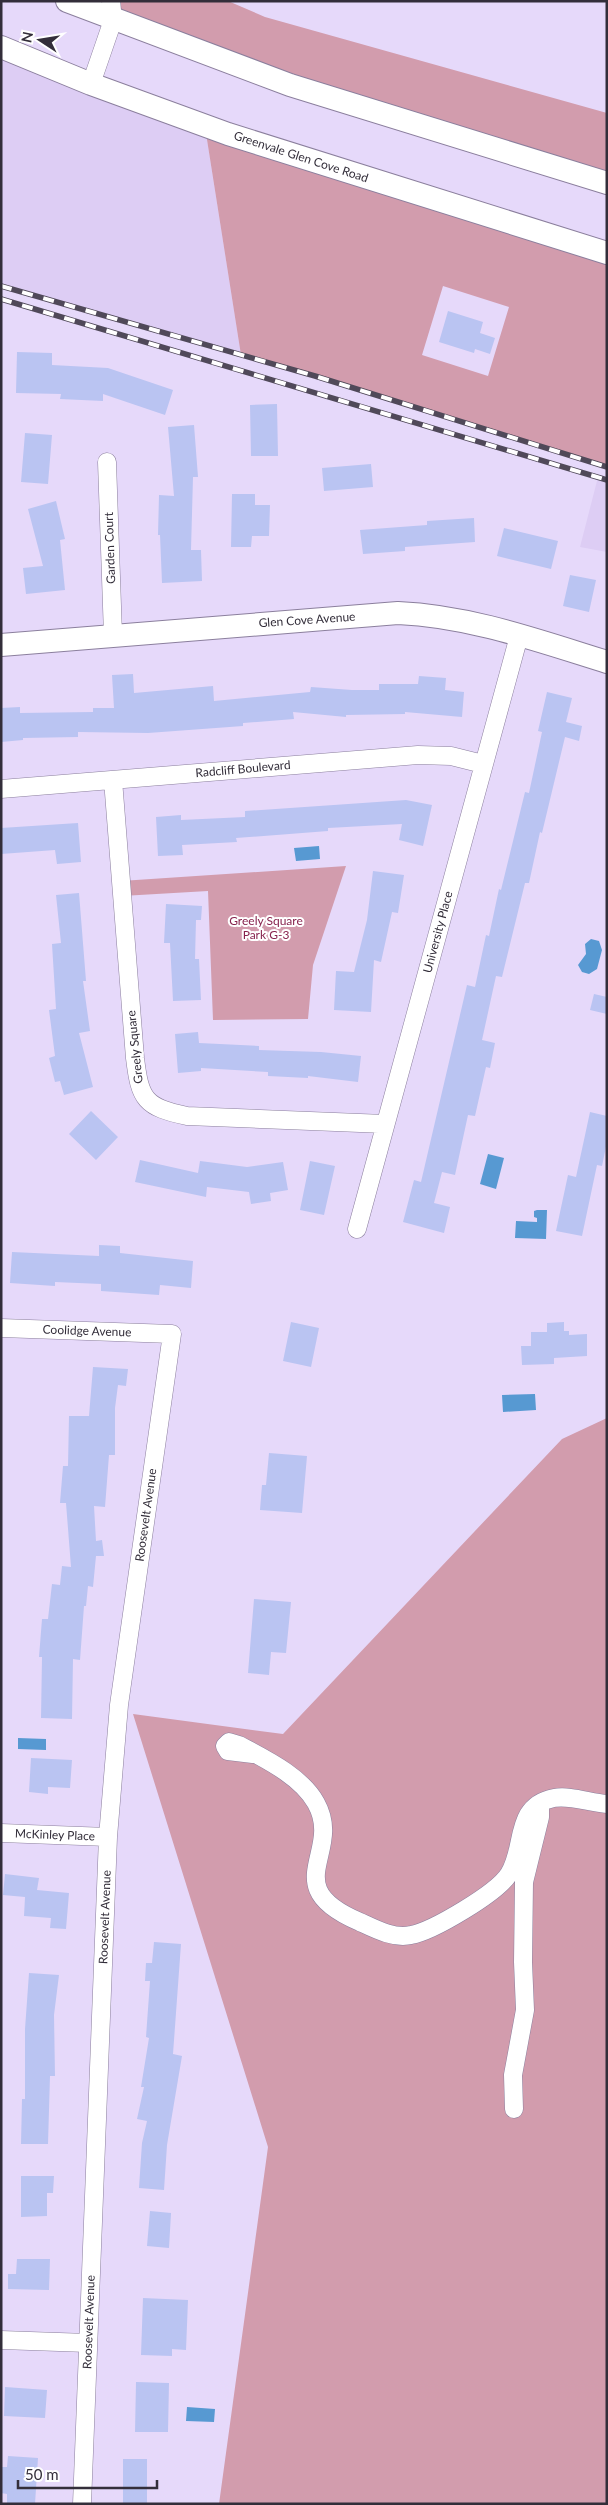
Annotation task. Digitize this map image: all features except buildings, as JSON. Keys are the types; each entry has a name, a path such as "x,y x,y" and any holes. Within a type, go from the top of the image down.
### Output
{"main road":[{"path":"67,1 112,10 290,85 607,183"},
{"name":"Greenvale Glen Cove Road","path":"1,47 91,84 228,134 607,253"},
{"name":"Glen Cove Avenue","path":"1,645 398,614 445,618 520,636 607,662"}],"street":[{"path":"91,84 112,10"},
{"name":"Garden Court","path":"107,462 113,635"},
{"name":"University Place","path":"357,1229 483,764 520,636"},
{"name":"Radcliff Boulevard","path":"1,788 418,755 451,756 483,764"},
{"name":"Greely Square","path":"113,780 134,1058 138,1087 143,1096 161,1111 187,1116 386,1124"},
{"name":"Coolidge Avenue","path":"1,1328 172,1334"},
{"name":"Roosevelt Avenue","path":"82,2504 108,1838 119,1705 172,1334"},
{"path":"253,1754 290,1775 304,1787 316,1803 322,1831 315,1872 316,1886 322,1898 341,1914 394,1935 407,1936 430,1929 494,1890 510,1873 525,1821 529,1813 540,1805 553,1798 607,1804"},
{"path":"514,2108 513,2075 524,2010 524,1882 540,1817 540,1805"},
{"name":"McKinley Place","path":"1,1833 108,1838"},
{"path":"1,2340 88,2343"}],"shaded area":[{"path":"1,47 205,127 241,355 1,286"},
{"path":"598,477 607,480 607,552 580,547"}],"green space":[{"path":"111,1 228,1 265,17 607,113 607,183 113,20"},
{"path":"205,127 607,253 607,467 241,355","holes":["443,286 509,307 488,376 422,355"]},
{"name":"Greely Square Park G-3","path":"346,866 313,965 308,1019 213,1020 208,891 122,896 121,881"},
{"path":"607,1418 607,2504 219,2504 268,2147 133,1714 283,1734 562,1439"}],"water":[{"path":"319,846 320,859 296,861 294,848"},
{"path":"591,939 599,941 602,950 597,969 589,974 582,972 578,965 586,954 585,944"},
{"path":"488,1154 504,1158 496,1189 480,1184"},
{"path":"547,1210 546,1239 515,1238 516,1221 537,1222 537,1218 534,1217 534,1211"},
{"path":"535,1394 536,1410 503,1412 502,1395"},
{"path":"18,1738 46,1739 46,1750 18,1749"},
{"path":"187,2407 215,2409 214,2422 186,2421"}],"railway":[{"path":"1,286 315,376 607,467"},
{"path":"1,299 607,480"}]}
